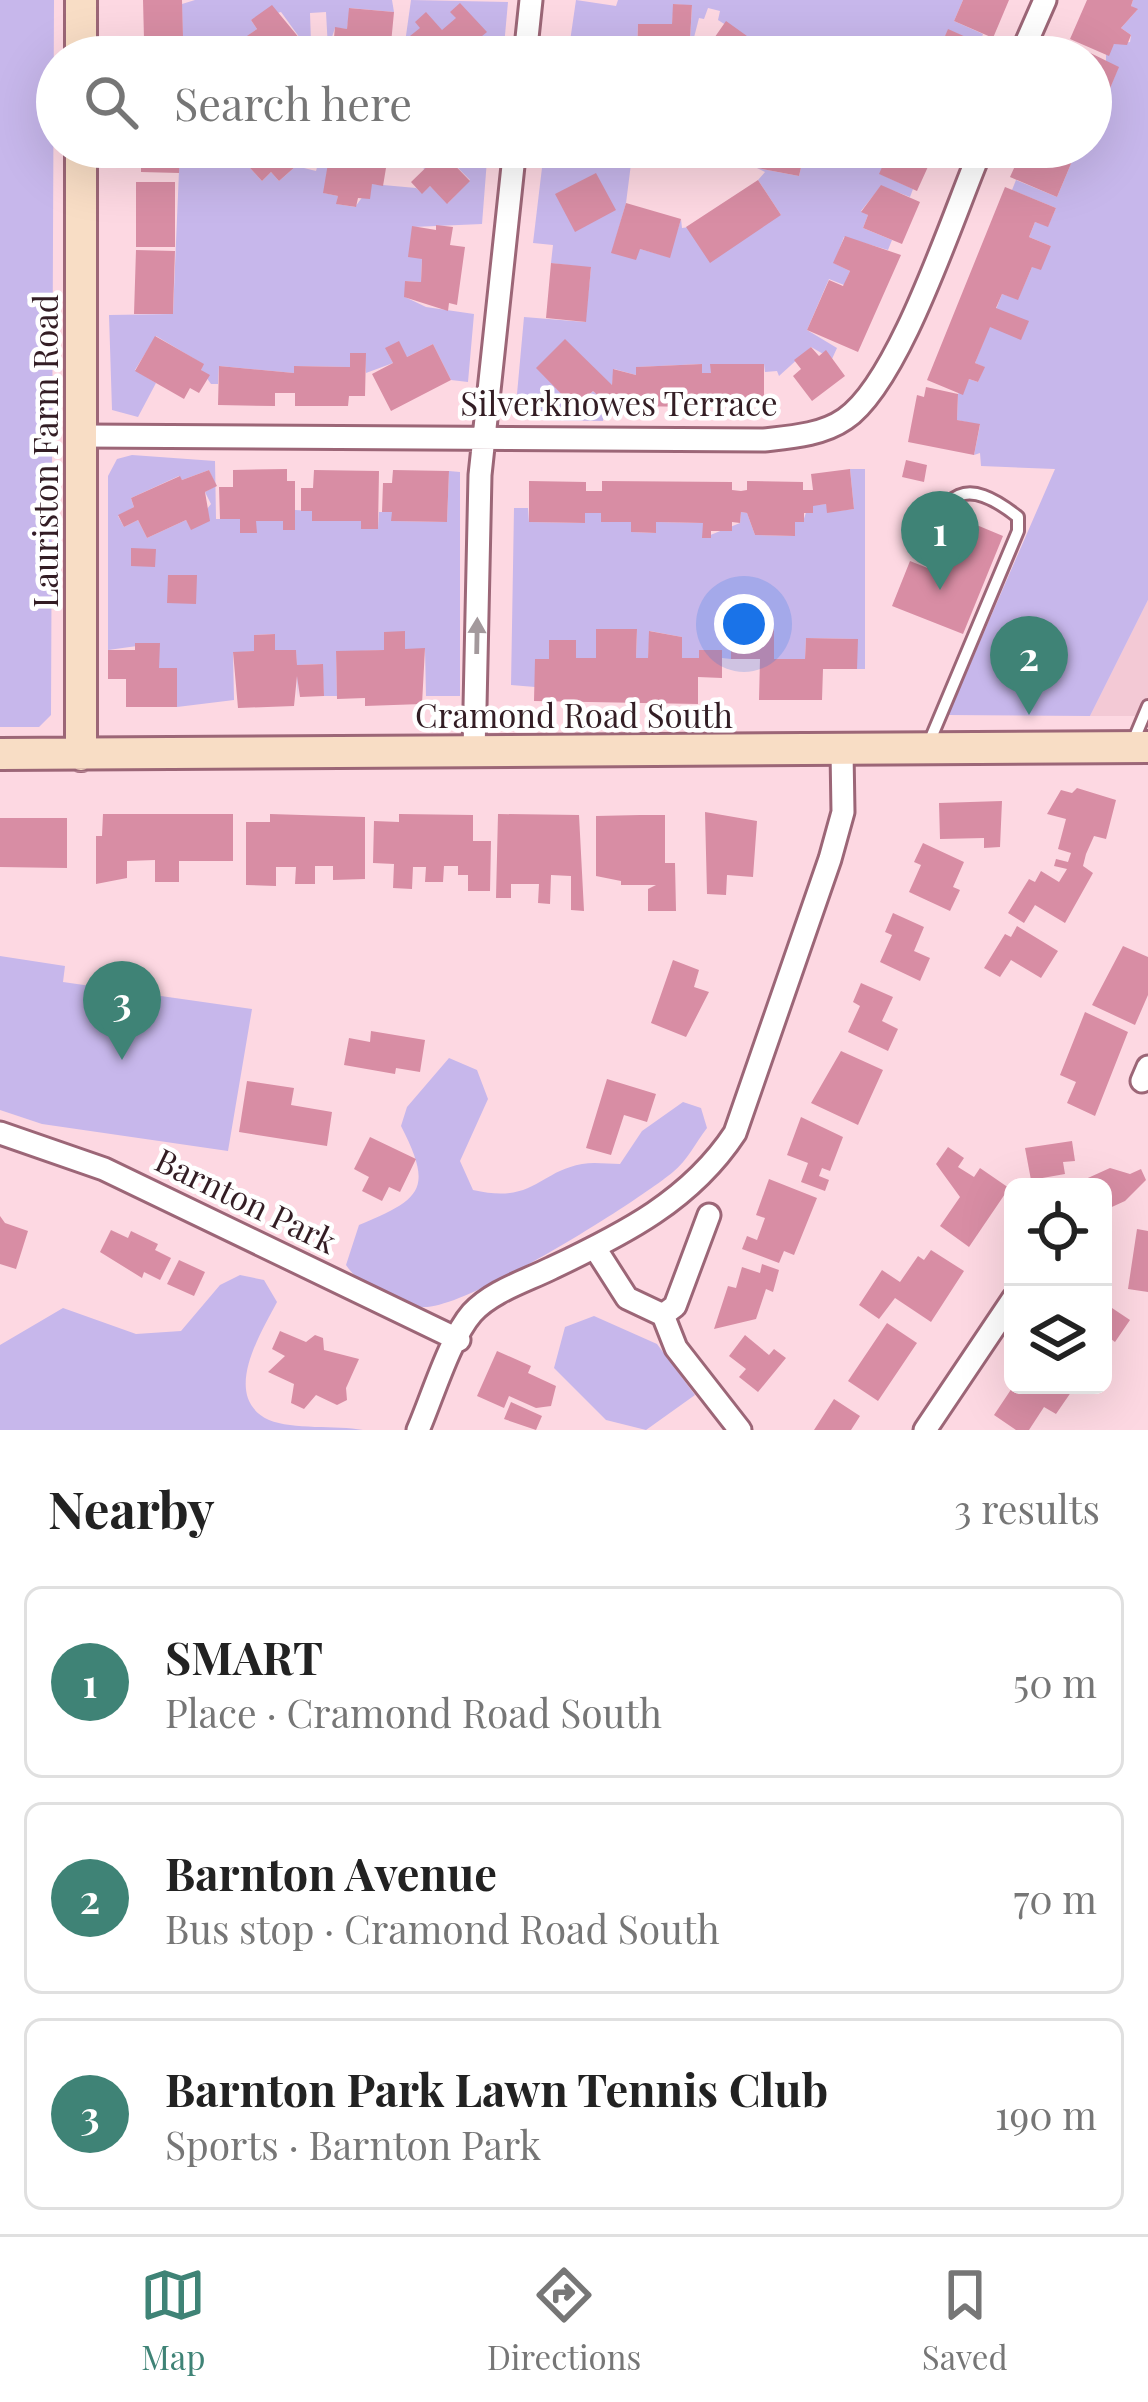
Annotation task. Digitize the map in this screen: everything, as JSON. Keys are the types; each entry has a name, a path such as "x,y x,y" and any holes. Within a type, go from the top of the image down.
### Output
{"street":[{"path":"80,0 81,36"},
{"path":"527,36 531,0"},
{"path":"1029,36 1045,0"},
{"name":"Lauriston Farm Road","path":"81,168 81,755"},
{"path":"475,753 483,437 513,168"},
{"name":"Silverknowes Terrace","path":"83,436 764,440 841,422 867,400 884,371 973,168"},
{"name":"Cramond Road South","path":"0,754 1140,747"},
{"path":"418,1430 469,1316 488,1299 595,1248 681,1196 711,1169 735,1133 844,812 842,751"},
{"name":"Barnton Park","path":"0,1133 104,1169 459,1340"},
{"path":"663,1315 675,1306 710,1215"},
{"path":"595,1248 627,1298 663,1315 676,1348 740,1430"},
{"path":"925,1430 1004,1312"}],"lane":[{"path":"923,547 941,504 955,494 965,491 1018,518 1018,531 927,748"},
{"path":"1140,747 1148,706"}],"shaded area":[{"path":"0,0 54,0 54,36 36,36 36,168 53,168 51,715 39,727 0,727"},
{"path":"195,0 392,0 394,12 350,8 347,29 335,28 332,36 327,36 326,12 310,13 311,36 298,36 281,12 251,20 257,29 248,36 183,36 182,4"},
{"path":"411,0 508,2 505,36 406,36"},
{"path":"576,0 616,6 618,0 963,0 954,21 983,34 963,36 948,30 945,36 743,36 718,20 720,11 708,8 690,36 692,6 674,4 672,24 638,24 638,36 571,36"},
{"path":"1133,0 1148,0 1148,600 1090,716 948,715 1055,469 981,466 980,453 974,455 980,425 957,420 958,394 969,379 978,382 984,367 975,363 1002,294 1018,299 1032,267 1051,246 1029,237 1035,222 1048,226 1056,208 1012,190 1016,180 1057,197 1069,168 1112,168 1112,83 1118,68 1112,65 1112,46 1130,42 1131,35 1121,28 1137,10 1131,6"},
{"path":"179,168 250,168 262,181 271,172 279,181 294,168 328,168 324,193 338,196 337,204 355,207 372,184 416,188 422,193 430,186 448,203 470,180 458,168 486,168 482,224 413,227 422,259 421,282 405,281 405,297 426,307 474,314 468,382 451,380 433,344 407,357 386,349 393,363 366,373 365,353 351,353 350,367 295,366 294,373 219,366 218,384 211,384 201,370 203,364 156,336 135,370 156,383 138,417 112,410 109,315 173,314"},
{"path":"542,168 630,168 612,252 640,249 669,257 681,219 682,228 781,215 758,180 765,172 757,168 799,176 801,168 882,168 880,174 913,189 910,197 881,186 861,211 868,215 863,228 892,240 888,250 844,237 834,263 850,271 844,285 829,279 807,330 837,348 832,359 811,347 779,376 777,371 765,372 764,364 711,364 711,373 702,373 701,364 637,367 636,375 614,369 612,385 537,368 575,408 593,391 606,403 603,421 541,420 521,410 517,394 524,317 585,322 591,268 551,263 553,245 533,243"},
{"path":"132,455 215,461 215,485 209,470 182,480 179,476 131,498 134,507 118,516 124,527 138,520 147,538 186,520 191,529 211,504 205,492 215,486 216,519 240,519 241,533 256,533 256,521 283,521 295,530 295,510 312,511 312,521 361,521 362,529 378,528 379,512 392,512 392,521 447,522 449,471 460,472 460,696 426,696 425,649 405,649 404,631 384,650 336,652 337,696 324,696 322,664 299,665 298,698 296,650 275,650 274,634 254,635 254,651 233,653 234,700 177,707 177,669 159,668 159,643 108,650 108,476 117,459"},
{"path":"850,469 865,469 865,669 857,669 857,639 806,638 805,659 774,659 773,629 732,629 731,659 722,658 722,650 700,650 699,658 682,658 682,637 650,631 648,658 636,658 637,629 597,629 596,658 576,658 575,640 550,640 549,659 535,687 511,685 514,508 528,508 529,522 584,523 585,513 601,513 601,522 631,522 632,532 656,533 656,522 703,523 703,538 740,523 741,512 747,513 755,535 794,536 795,522 803,522 813,490 814,505 826,504 828,512 854,509"},
{"path":"1148,600 1148,716 1090,716"},
{"path":"0,956 65,966 63,982 252,1009 228,1151 42,1124 0,1110"},
{"path":"449,1058 477,1070 488,1099 460,1161 473,1190 510,1193 582,1164 620,1164 642,1131 683,1102 701,1108 707,1128 673,1172 551,1252 446,1303 403,1304 370,1287 346,1265 359,1225 396,1208 416,1190 417,1165 401,1126 407,1107"},
{"path":"240,1275 264,1280 277,1302 249,1364 247,1396 255,1410 279,1423 363,1430 0,1430 0,1345 63,1308 136,1334 181,1331 220,1285"},
{"path":"594,1316 657,1344 695,1395 646,1430 606,1420 554,1368 565,1327"}],"building":[{"path":"143,0 182,0 183,36 144,36"},
{"path":"963,0 1009,0 994,36 954,21"},
{"path":"1087,0 1133,0 1131,6 1138,9 1121,28 1131,35 1127,45 1114,44 1112,49 1112,36 1071,36"},
{"path":"460,3 487,32 482,36 410,36 420,28 415,22 426,12 442,30 456,18 450,12"},
{"path":"673,4 692,5 690,36 638,36 638,24 672,24"},
{"path":"272,5 298,36 247,36 257,29 251,20"},
{"path":"349,8 394,12 392,36 334,36 335,27 347,29"},
{"path":"726,21 747,36 716,36"},
{"path":"141,168 179,168 179,173 141,172"},
{"path":"250,168 294,168 279,181 271,172 262,181"},
{"path":"327,168 386,168 383,186 372,184 370,199 358,198 356,207 336,204 338,196 323,193"},
{"path":"425,168 457,168 470,181 447,204 430,186 422,194 411,182"},
{"path":"757,168 801,168 799,176"},
{"path":"882,168 927,168 917,191 879,174"},
{"path":"1014,168 1069,168 1057,197 1010,177"},
{"path":"596,173 616,210 575,232 555,194"},
{"path":"758,180 781,215 710,263 686,227"},
{"path":"136,182 175,182 175,247 136,247"},
{"path":"881,185 920,202 902,244 863,228 868,215 861,212"},
{"path":"1005,187 1056,208 1048,227 1035,222 1029,237 1051,246 1041,270 1032,267 1018,300 1002,294 996,308 1029,321 1021,340 990,327 975,363 985,367 978,382 969,379 963,395 927,380"},
{"path":"626,203 681,219 670,258 640,249 636,260 611,253"},
{"path":"436,225 453,227 450,245 465,247 457,305 449,303 448,311 404,297 405,281 421,282 422,259 408,257 412,226 436,230"},
{"path":"845,236 901,255 858,352 807,330 829,280 843,286 850,271 833,263"},
{"path":"136,250 175,251 173,314 134,314"},
{"path":"551,263 591,267 586,322 546,318"},
{"path":"155,336 204,364 201,370 210,375 199,393 190,388 184,399 135,371"},
{"path":"565,339 612,385 613,369 636,375 636,367 702,364 702,373 711,373 710,364 764,364 764,406 691,400 691,407 636,406 636,395 614,394 606,403 593,391 575,408 536,368"},
{"path":"399,341 407,357 433,344 451,380 391,411 372,374 393,363 385,348"},
{"path":"811,347 819,356 826,350 845,376 812,401 793,376 801,369 794,360"},
{"path":"350,353 366,353 365,396 349,396 348,406 295,406 295,393 275,393 275,406 218,405 219,366 294,373 294,366 350,367"},
{"path":"926,387 958,394 957,420 980,424 974,455 908,442 917,395 924,397"},
{"path":"906,460 927,465 924,482 902,477"},
{"path":"287,469 287,481 295,481 295,530 283,530 283,521 256,521 257,533 240,533 240,519 220,519 219,487 233,487 233,470"},
{"path":"850,469 854,509 827,513 826,504 813,506 813,513 804,513 804,522 795,522 795,536 755,535 747,513 741,512 740,523 732,522 732,531 711,531 711,538 702,538 703,523 656,522 656,533 631,532 631,522 601,522 601,513 585,513 585,523 529,522 529,481 586,482 586,491 602,491 602,481 732,482 732,490 741,491 747,490 747,481 803,482 803,490 813,490 811,474"},
{"path":"209,470 217,486 205,492 210,521 191,530 186,520 147,538 138,520 124,527 118,515 134,507 131,498 180,476 182,480"},
{"path":"314,470 379,471 378,529 361,529 361,521 312,521 312,511 301,511 301,488 313,488"},
{"path":"393,470 449,471 447,522 391,521 392,512 382,512 383,483 392,483"},
{"path":"967,521 1003,536 963,634 892,606 910,561 945,575"},
{"path":"131,548 156,549 155,567 131,566"},
{"path":"168,575 197,575 196,604 167,603"},
{"path":"596,629 637,629 636,658 648,658 649,631 682,637 682,658 699,658 699,650 722,650 722,678 698,677 698,704 534,701 535,659 549,659 549,640 576,640 576,658 596,658"},
{"path":"731,629 774,629 774,659 805,659 806,638 858,639 857,669 823,669 822,700 759,700 760,659 731,659"},
{"path":"405,631 405,649 425,648 422,704 365,706 365,698 337,699 336,651 384,650 384,632"},
{"path":"275,634 275,650 296,650 297,665 323,664 324,696 300,697 297,676 294,706 238,708 233,652 254,651 254,635"},
{"path":"135,643 160,643 159,668 177,668 177,707 126,707 126,679 108,679 108,650 135,650"},
{"path":"1077,788 1116,800 1106,839 1094,836 1086,854 1083,866 1093,873 1065,923 1035,905 1024,923 1008,913 1029,879 1035,882 1041,871 1059,882 1067,869 1054,866 1056,859 1068,862 1071,853 1058,849 1066,819 1047,814 1061,790 1072,793"},
{"path":"1002,801 1000,847 984,848 984,838 940,839 939,803"},
{"path":"705,812 757,821 753,877 727,875 726,895 707,894"},
{"path":"103,814 233,814 233,861 179,861 179,882 155,882 155,860 127,861 127,878 96,884 96,836 102,836"},
{"path":"270,814 365,817 365,879 333,880 333,866 315,866 315,884 295,884 296,867 276,867 276,886 246,885 246,822 270,822"},
{"path":"399,814 473,815 473,841 491,841 490,891 468,891 468,875 458,875 458,866 444,866 443,882 425,882 426,867 413,867 412,889 393,888 394,864 373,863 374,821 399,822"},
{"path":"498,814 579,815 584,911 571,910 571,876 551,875 550,904 538,903 539,884 511,884 511,898 496,898"},
{"path":"665,815 665,863 675,863 676,911 648,911 648,889 656,885 621,885 621,881 596,876 596,816"},
{"path":"0,818 67,818 67,868 0,867"},
{"path":"923,843 964,862 953,887 960,890 950,911 909,892 921,865 914,862"},
{"path":"893,913 924,927 914,951 930,958 920,981 880,962 892,935 885,932"},
{"path":"1017,926 1058,951 1041,978 1011,960 1000,977 984,968 1005,934 1011,937"},
{"path":"1123,946 1148,957 1148,995 1135,1025 1092,1005"},
{"path":"673,960 699,970 694,987 709,992 686,1037 651,1023"},
{"path":"861,983 893,997 882,1021 898,1029 888,1051 848,1032 860,1006 853,1002"},
{"path":"1085,1012 1128,1032 1095,1116 1067,1103 1076,1082 1060,1075"},
{"path":"371,1031 425,1040 420,1072 396,1068 395,1074 344,1065 349,1038 370,1042"},
{"path":"841,1051 883,1070 858,1125 811,1103"},
{"path":"607,1079 656,1094 647,1122 624,1115 611,1155 586,1148"},
{"path":"247,1081 294,1088 291,1105 332,1112 327,1146 239,1132"},
{"path":"801,1117 843,1137 830,1171 822,1168 819,1176 829,1180 825,1191 801,1182 808,1163 787,1155"},
{"path":"370,1137 416,1159 400,1192 389,1187 382,1201 362,1191 369,1177 354,1169"},
{"path":"1072,1141 1075,1161 1063,1162 1065,1174 1031,1178 1025,1148"},
{"path":"948,1147 964,1158 958,1167 974,1177 980,1168 1004,1185 1004,1195 969,1247 940,1226 960,1197 936,1164"},
{"path":"1110,1168 1130,1174 1141,1169 1146,1180 1112,1207 1112,1178 1088,1178"},
{"path":"769,1179 817,1198 794,1255 784,1251 779,1263 742,1249 747,1236 757,1240 765,1218 756,1215"},
{"path":"0,1216 5,1223 28,1231 16,1269 0,1264"},
{"path":"1137,1229 1148,1231 1148,1292 1128,1289"},
{"path":"111,1230 128,1238 131,1231 158,1244 155,1250 171,1258 160,1280 144,1272 142,1278 100,1252"},
{"path":"931,1250 964,1271 931,1322 895,1298 879,1319 859,1305 882,1270 900,1282 918,1256 924,1260"},
{"path":"179,1260 205,1272 194,1296 167,1284"},
{"path":"762,1264 779,1270 773,1292 766,1289 756,1319 714,1329 728,1286 736,1288 742,1267 760,1273"},
{"path":"1112,1308 1130,1320 1115,1342 1112,1340"},
{"path":"887,1323 917,1343 878,1401 848,1381"},
{"path":"280,1331 306,1342 315,1335 323,1338 324,1350 359,1359 346,1388 347,1400 337,1405 316,1395 304,1409 291,1403 294,1384 268,1372 285,1356 272,1349"},
{"path":"745,1335 769,1355 774,1349 786,1358 758,1392 739,1377 746,1369 729,1356"},
{"path":"497,1351 531,1366 528,1373 556,1386 551,1406 536,1408 509,1396 504,1408 477,1396"},
{"path":"1008,1394 1070,1394 1056,1414 1044,1407 1029,1430 1016,1430 994,1415"},
{"path":"834,1399 860,1416 851,1430 814,1430"},
{"path":"511,1402 542,1416 536,1430 504,1419"}],"place":[{"name":"SMART","path":"940,590"},
{"name":"Barnton Avenue","path":"1029,715"},
{"name":"Barnton Park Lawn Tennis Club","path":"122,1060"}]}
